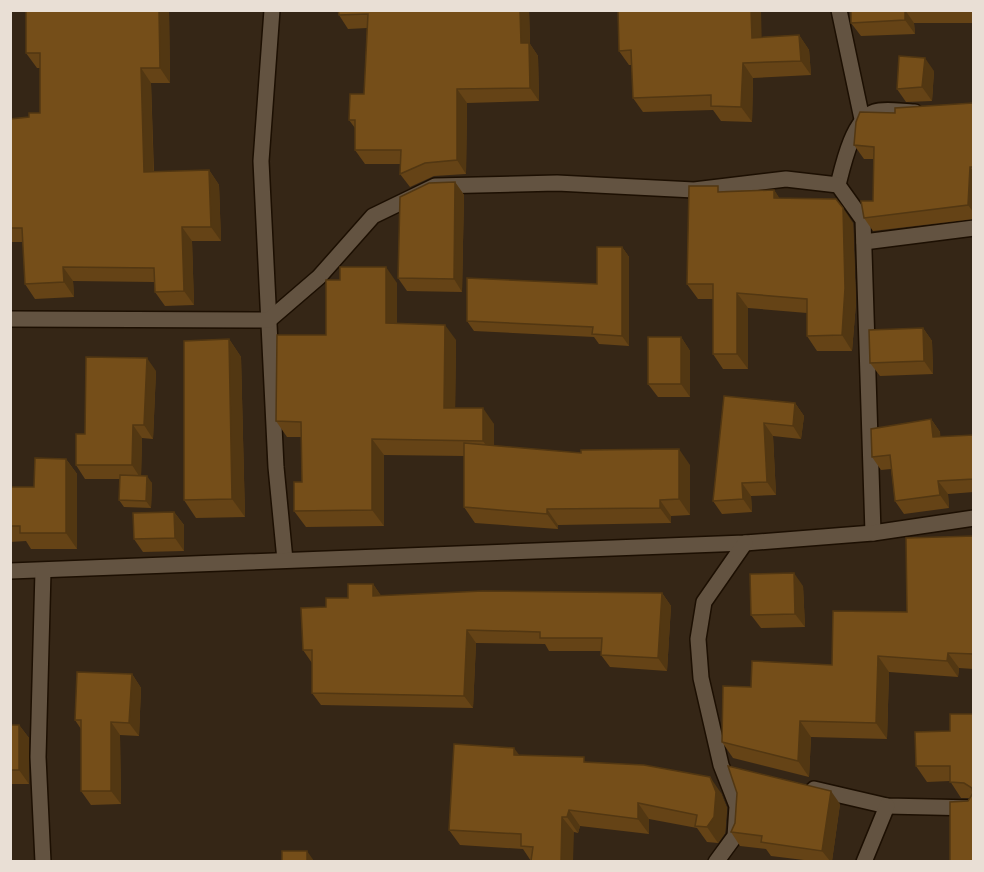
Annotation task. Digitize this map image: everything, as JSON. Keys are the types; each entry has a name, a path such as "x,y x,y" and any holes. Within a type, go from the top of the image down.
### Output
{"street":[{"path":"272,10 261,161 276,467 285,560"},
{"path":"838,10 862,118 846,155 838,185"},
{"path":"862,118 875,111 927,111"},
{"path":"10,320 269,320 319,277 373,216 435,186 557,183 694,190 786,179 838,185 863,220 873,533"},
{"path":"864,242 974,228"},
{"path":"10,571 745,543 873,533 974,518"},
{"path":"716,861 735,836 737,806 721,765 701,678 698,639 704,602 745,543"},
{"path":"43,571 38,757 43,861"},
{"path":"721,765 741,770"},
{"path":"802,786 887,806 974,808"},
{"path":"864,861 887,806"}],"building":[{"path":"26,10 159,10 160,68 141,68 144,172 209,170 211,227 182,227 184,291 155,292 154,268 63,267 64,282 25,284 22,228 10,228 10,119 29,117 29,113 40,113 40,53 26,53"},
{"path":"338,10 520,10 521,43 529,43 530,88 457,89 457,160 425,163 400,174 401,150 355,150 355,120 349,120 350,94 364,94 368,14 339,15"},
{"path":"618,10 751,10 752,38 799,35 801,61 743,63 741,107 711,106 711,95 633,98 631,50 619,51"},
{"path":"851,10 905,10 905,20 851,23"},
{"path":"899,56 925,58 922,87 897,89"},
{"path":"973,103 973,167 970,167 968,205 864,218 861,201 873,201 874,147 854,145 856,122 860,112 895,113 895,108"},
{"path":"455,182 454,279 398,278 400,197 429,183"},
{"path":"689,186 718,186 718,192 774,190 774,198 836,199 843,208 845,288 842,335 807,336 807,299 737,293 737,354 713,354 713,284 687,284"},
{"path":"597,247 622,247 622,336 592,334 593,327 467,321 467,278 597,284"},
{"path":"340,267 386,267 386,323 445,325 444,408 483,408 483,441 372,439 372,510 294,511 294,482 302,482 301,422 276,421 277,335 326,335 326,280 340,280"},
{"path":"923,328 924,361 870,363 869,330"},
{"path":"648,337 681,337 681,384 648,384"},
{"path":"229,339 232,499 184,500 184,341"},
{"path":"86,357 147,358 144,425 133,425 132,465 76,465 76,434 85,434"},
{"path":"724,396 795,403 793,426 764,423 767,482 742,483 743,499 713,501"},
{"path":"931,419 933,437 974,435 974,479 938,481 940,495 895,501 890,455 872,457 871,429"},
{"path":"464,443 581,453 581,450 679,449 679,499 660,500 660,508 547,509 547,514 464,507"},
{"path":"35,458 66,459 66,533 20,533 20,526 10,526 10,487 34,487"},
{"path":"120,475 147,476 146,501 119,500"},
{"path":"174,512 175,538 134,539 133,513"},
{"path":"974,536 974,654 948,653 947,661 878,656 876,723 800,721 798,761 722,742 723,686 751,687 752,661 832,665 833,611 907,612 906,538"},
{"path":"794,573 795,614 751,615 750,574"},
{"path":"348,584 373,584 373,596 483,591 662,593 658,658 601,655 602,638 540,638 540,632 467,630 464,696 312,693 312,650 303,650 301,608 326,607 326,598 348,598"},
{"path":"77,672 132,674 129,723 111,722 111,791 81,791 81,720 75,720"},
{"path":"950,714 974,714 974,861 950,861 950,802 968,801 973,793 972,788 964,783 950,782 950,766 916,766 915,732 950,731"},
{"path":"10,725 19,725 19,770 10,770"},
{"path":"454,744 514,748 514,755 584,757 584,762 644,765 710,777 716,792 714,817 707,827 695,826 697,815 638,803 638,819 569,810 567,817 562,817 561,861 531,861 533,847 521,846 521,834 449,830"},
{"path":"728,766 831,791 822,851 761,842 762,836 731,832 735,823 737,793"},
{"path":"282,851 307,851 307,861 282,861"}]}
